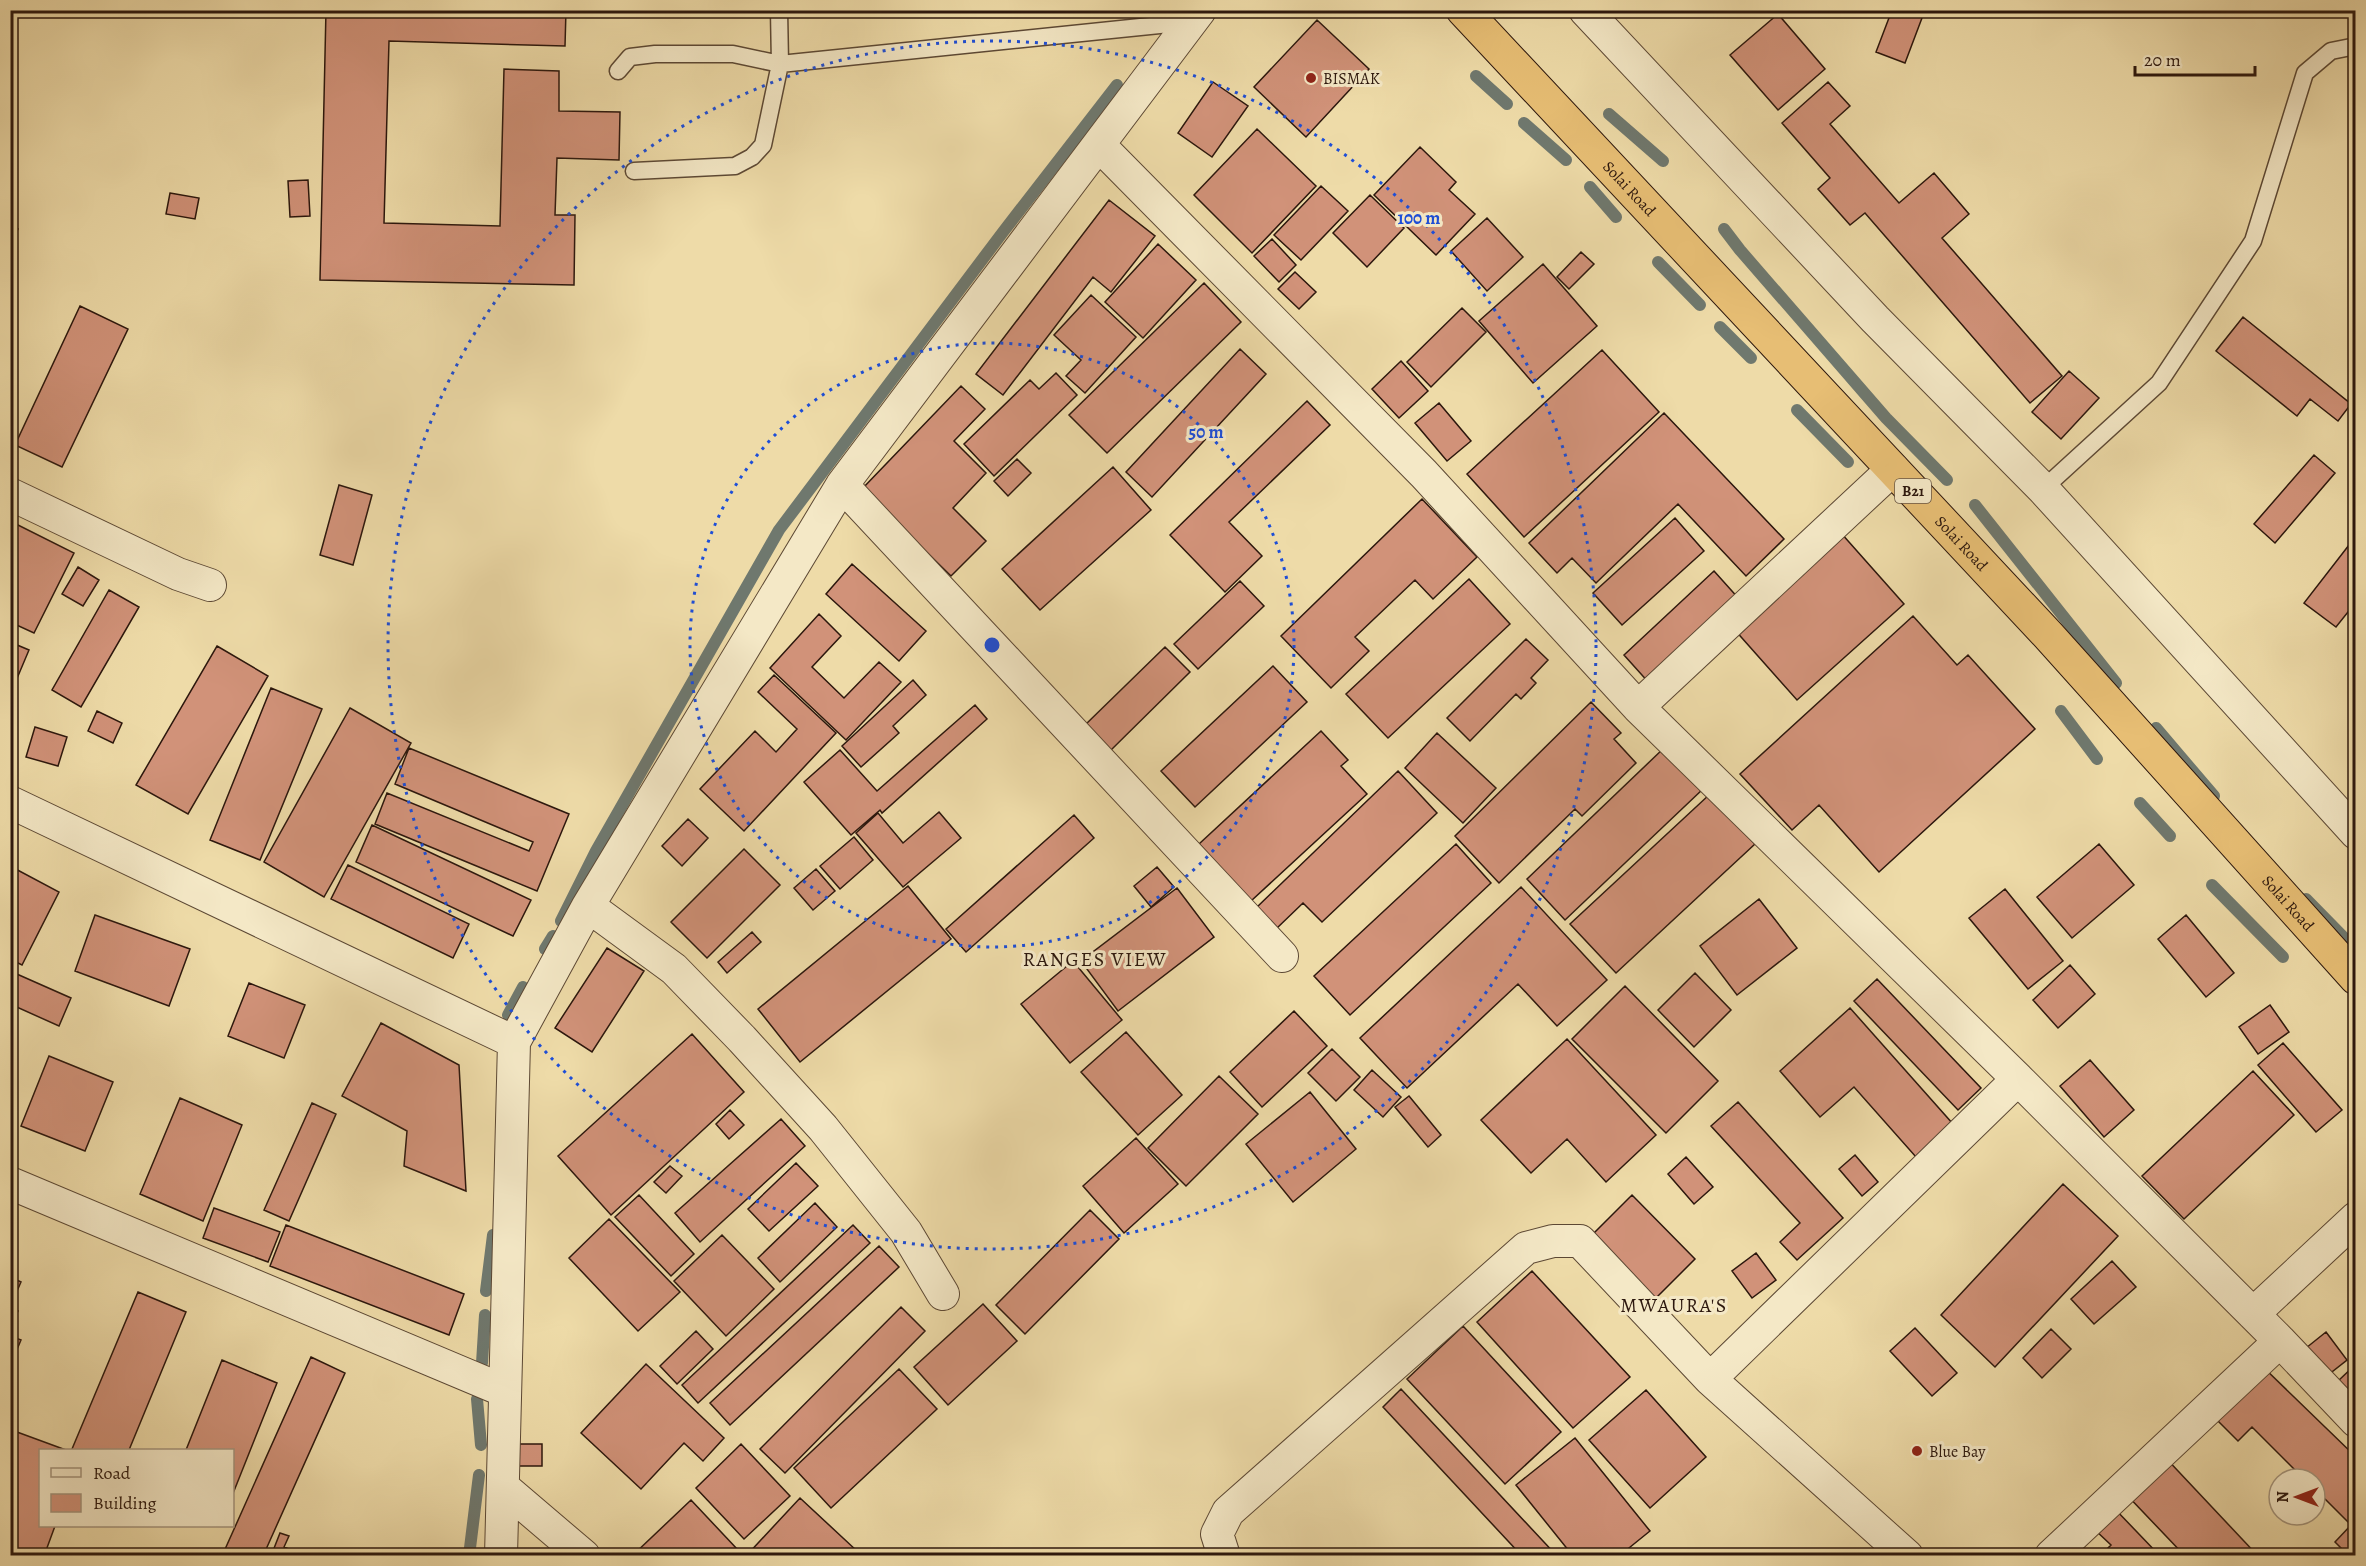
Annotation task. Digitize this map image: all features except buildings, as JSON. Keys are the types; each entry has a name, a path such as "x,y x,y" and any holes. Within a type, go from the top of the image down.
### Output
{"highway":[{"name":"Solai Road","path":"1463,10 2048,635 2355,978"}],"street":[{"path":"1584,10 1875,319 2043,489 2355,833"},
{"path":"501,1556 514,1042 588,906 842,485 1195,16"},
{"path":"1100,145 1424,474 1638,706 2018,1079 2280,1341 2355,1421"},
{"path":"1638,706 1893,469"},
{"path":"842,485 1282,956"},
{"path":"10,494 178,574 210,585"},
{"path":"10,802 514,1042"},
{"path":"588,906 674,969 759,1057 823,1128 906,1232 943,1294"},
{"path":"1710,1379 2018,1079"},
{"path":"10,1183 505,1391"},
{"path":"2253,1314 2355,1218"},
{"path":"1224,1556 1217,1534 1228,1512 1526,1248 1553,1241 1580,1241 1710,1379 1907,1556"},
{"path":"2051,1556 2280,1341"},
{"path":"503,1488 584,1556"}],"lane":[{"path":"633,171 735,166 752,158 763,145 780,64 779,10"},
{"path":"618,71 630,57 655,54 733,54 780,64 1195,16"},
{"path":"2043,489 2159,383 2253,241 2305,73 2331,51 2355,46"}],"waterway":[{"path":"1476,76 1507,104"},
{"path":"561,921 596,851 779,530 1003,232 1117,85"},
{"path":"1609,114 1663,161"},
{"path":"1524,123 1566,160"},
{"path":"1590,187 1616,217"},
{"path":"1724,229 1886,418 1947,480"},
{"path":"1658,262 1700,305"},
{"path":"1720,327 1751,358"},
{"path":"1797,410 1848,462"},
{"path":"1975,505 2116,683"},
{"path":"2061,711 2097,759"},
{"path":"2156,728 2214,796"},
{"path":"2140,803 2170,836"},
{"path":"2212,885 2283,957"},
{"path":"2306,899 2356,950"},
{"path":"545,949 553,936"},
{"path":"508,1015 523,987"},
{"path":"486,1291 493,1235"},
{"path":"482,1363 485,1315"},
{"path":"477,1399 481,1445"},
{"path":"469,1556 479,1475"}],"place":[{"name":"BISMAK","path":"1311,78"},
{"name":"Blue Bay","path":"1917,1451"}],"district":[{"name":"RANGES VIEW","path":"1095,959"},
{"name":"MWAURA'S","path":"1674,1305"}]}
